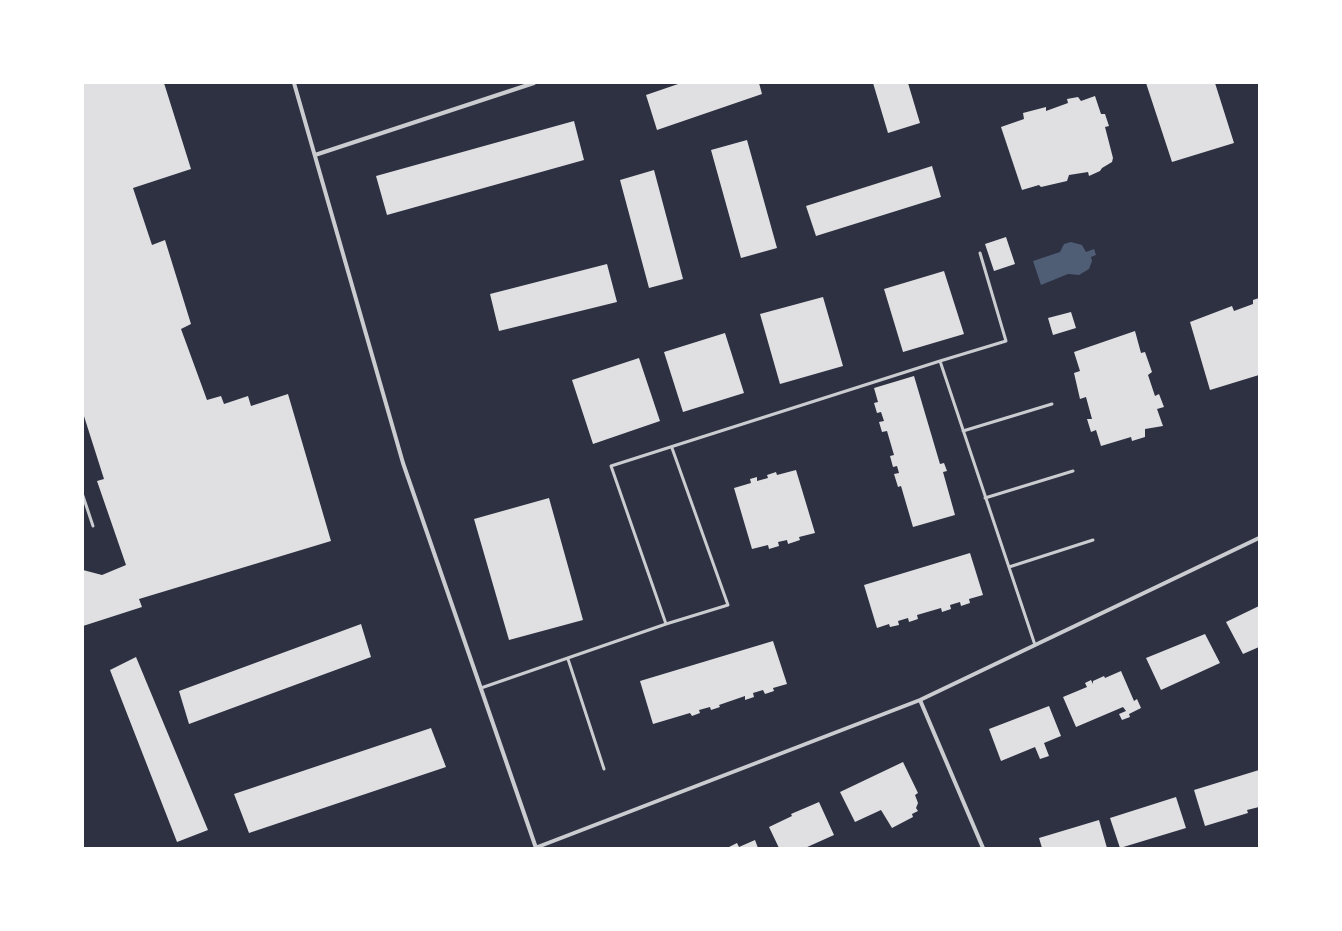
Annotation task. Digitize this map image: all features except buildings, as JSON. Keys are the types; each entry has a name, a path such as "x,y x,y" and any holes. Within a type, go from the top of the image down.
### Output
{"street":[{"path":"294,83 316,155 403,463 536,848 920,700 1259,538"},
{"path":"316,155 534,83"},
{"path":"920,700 983,848"}],"lane":[{"path":"666,624 611,466 672,448 1006,341 980,253"},
{"path":"940,362 1035,645"},
{"path":"963,431 1052,404"},
{"path":"481,688 666,624 728,605 672,448"},
{"path":"986,498 1073,471"},
{"path":"83,496 93,526"},
{"path":"1009,567 1093,540"},
{"path":"568,659 604,769"}],"water":[{"path":"1071,242 1082,245 1086,252 1094,249 1096,255 1091,257 1092,261 1089,269 1079,275 1068,274 1041,285 1033,261 1060,252 1064,244"}]}
